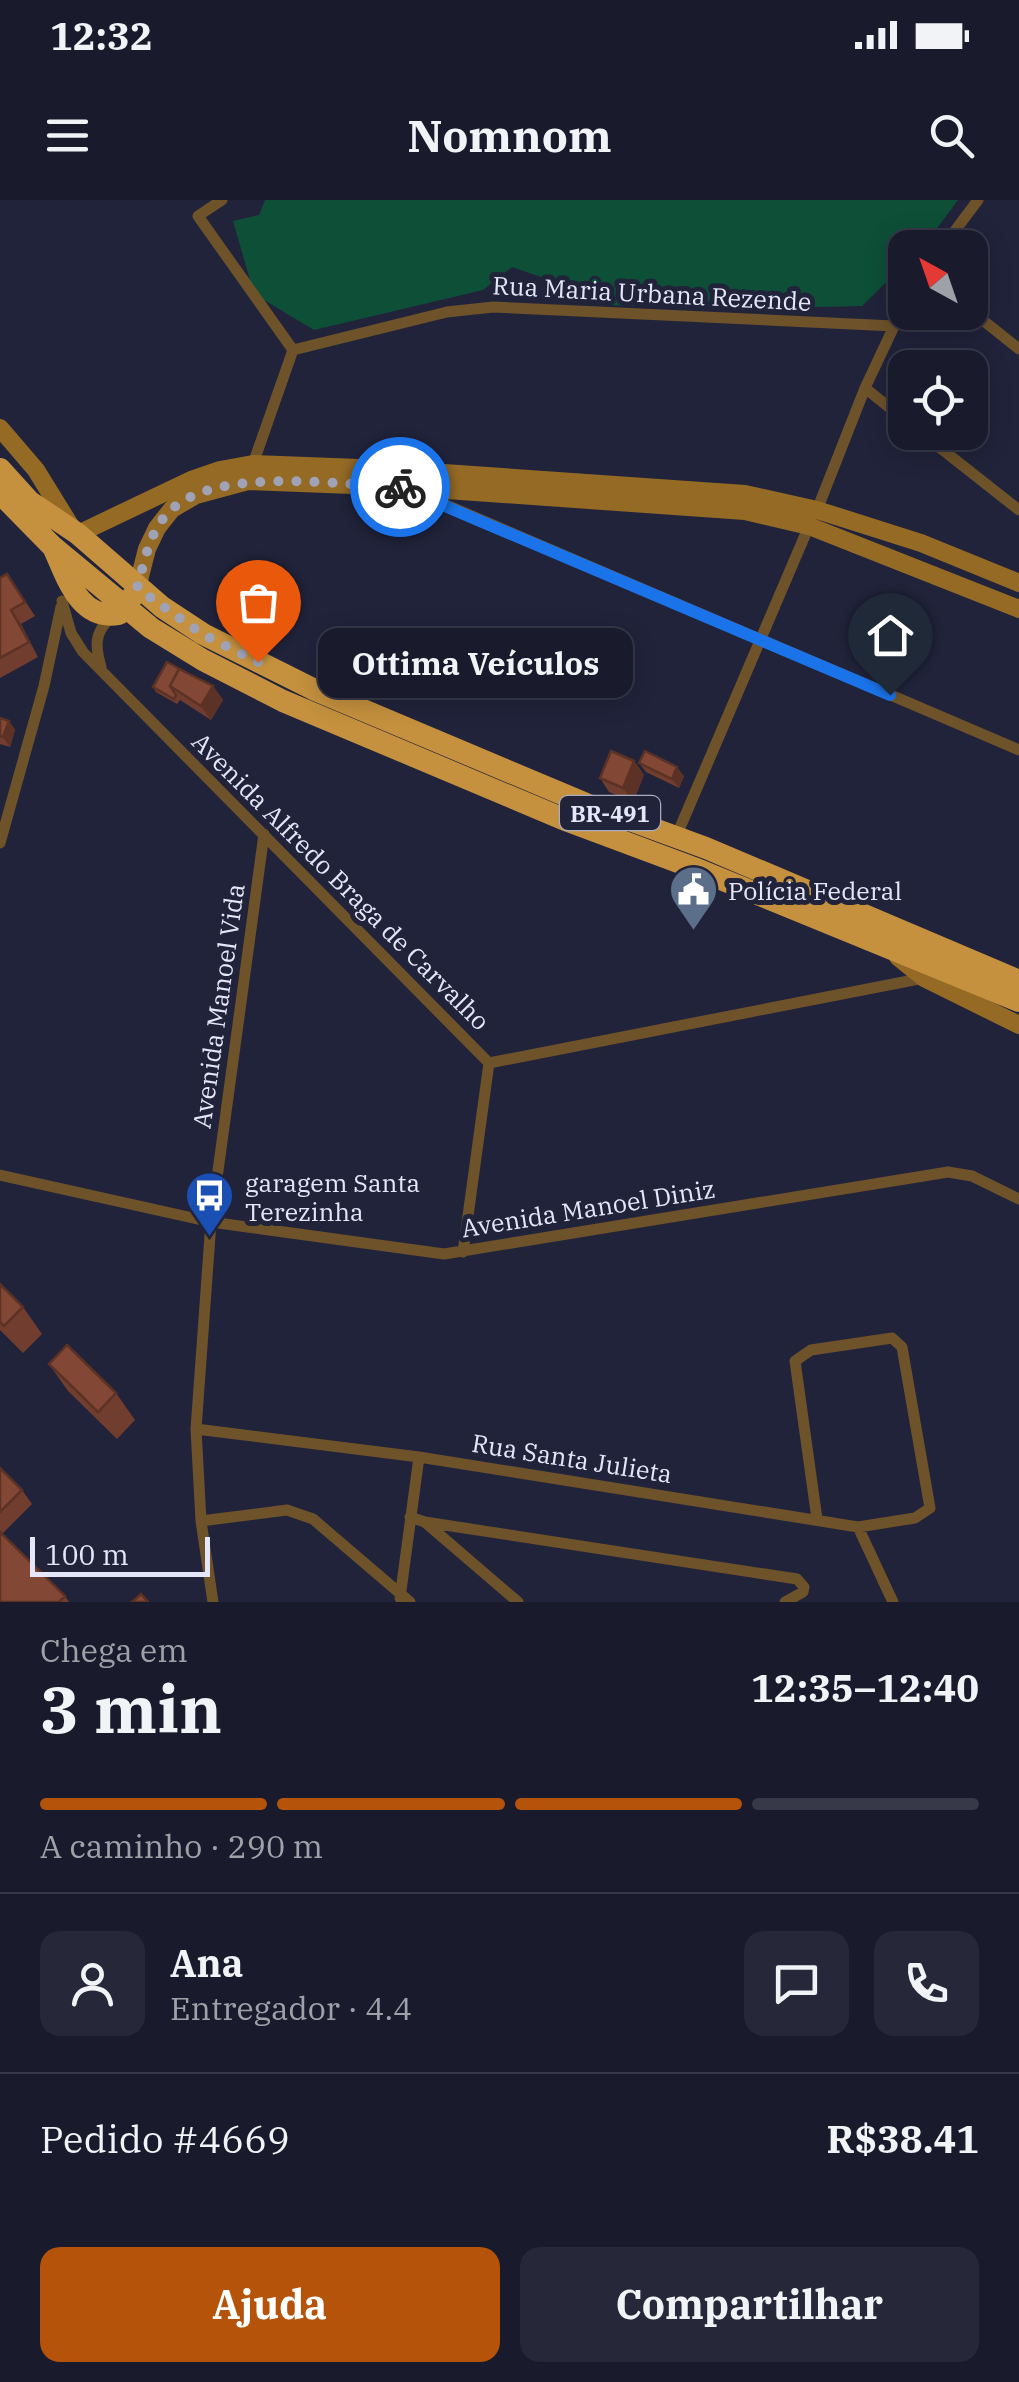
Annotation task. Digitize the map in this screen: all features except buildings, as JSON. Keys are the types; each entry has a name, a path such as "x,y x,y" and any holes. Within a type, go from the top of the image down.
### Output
{"highway":[{"name":"BR-491","path":"0,469 29,500 76,532 125,604 202,634 313,689 586,804 676,836 1019,982"},
{"name":"BR-491","path":"0,493 52,546 125,604 203,660 282,701 496,792 1019,1001"},
{"path":"52,546 64,590 103,615 125,604"}],"main road":[{"path":"0,428 36,470 76,532 191,480 252,464 681,487 745,494 813,518 1019,609"},
{"path":"125,604 157,528 172,510 196,495 248,481 404,487 813,518 920,543 1019,583"},
{"path":"886,947 924,978 1019,1025"},
{"path":"981,964 1019,972"}],"street":[{"path":"222,200 198,216 294,350 252,464"},
{"path":"956,230 978,200"},
{"name":"Rua Maria Urbana Rezende","path":"294,350 447,312 493,307 888,326"},
{"path":"988,324 1019,349"},
{"path":"676,836 813,518 864,388 892,330"},
{"path":"864,388 888,407"},
{"path":"943,450 1019,510"},
{"path":"404,487 1019,750"},
{"path":"0,843 44,686 64,590"},
{"name":"Avenida Alfredo Braga de Carvalho","path":"64,590 76,642 488,1063 924,978"},
{"path":"102,671 96,640 102,625 125,604"},
{"name":"Avenida Manoel Vida","path":"213,1602 200,1520 196,1429 211,1222 264,834"},
{"path":"464,1252 488,1063"},
{"name":"Avenida Manoel Diniz","path":"0,1174 211,1222 426,1252 464,1252 948,1172 972,1176 1019,1199"},
{"name":"Rua Santa Julieta","path":"196,1429 419,1458 858,1527 915,1518 927,1512 930,1502 902,1347 896,1340 887,1338 811,1350 795,1361 817,1519"},
{"path":"404,1599 419,1458"},
{"path":"200,1520 296,1510 313,1519 404,1599"},
{"path":"410,1517 797,1580 804,1587 803,1592 785,1602"},
{"path":"425,1522 518,1602"},
{"path":"858,1527 893,1602"}],"green space":[{"path":"265,200 958,200 936,230 888,230 888,281 862,306 730,309 603,305 512,267 483,290 314,330 254,294 233,221 259,215"}],"way so far":[{"path":"258,662 202,634 137,588 157,528 172,510 196,495 248,481 400,487"}],"place":[{"name":"Ottima Veículos","path":"258,662"},
{"name":"Polícia Federal","path":"693,932"},
{"name":"garagem Santa Terezinha","path":"210,1238"}],"route":[{"path":"400,487 890,695"}]}
